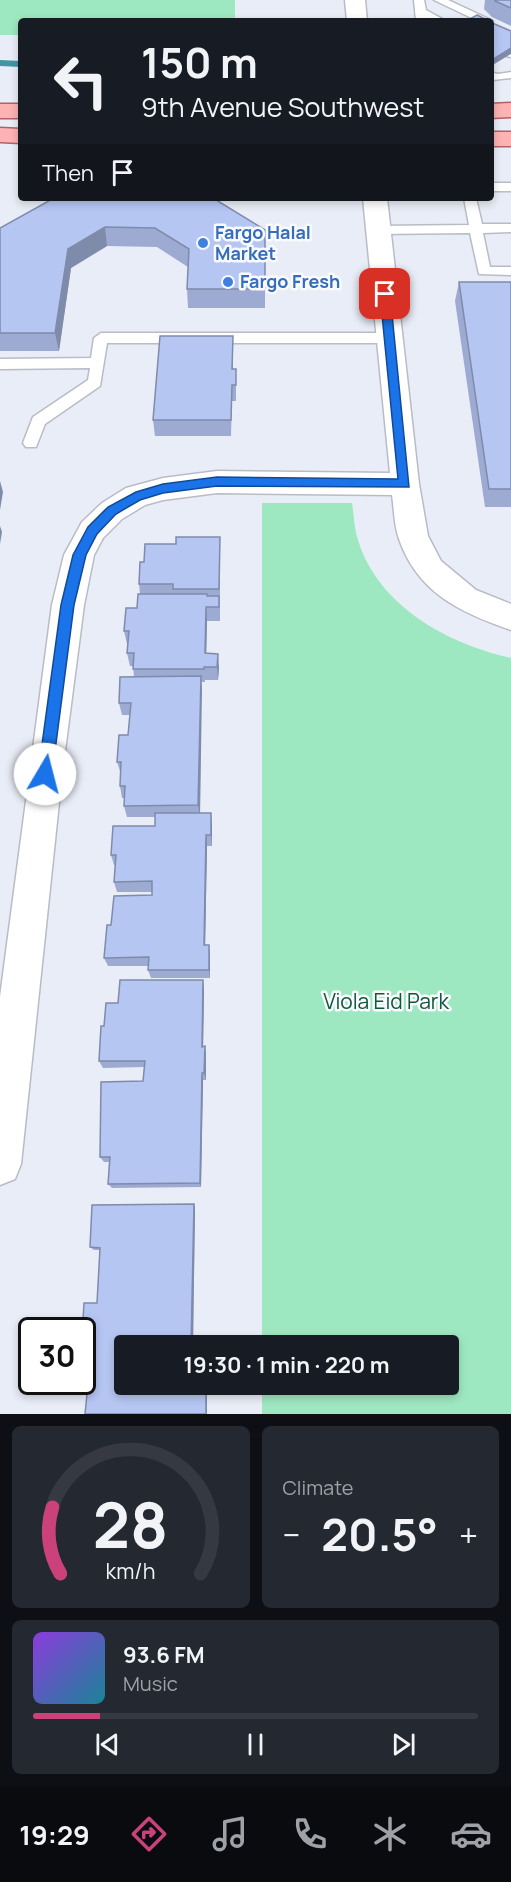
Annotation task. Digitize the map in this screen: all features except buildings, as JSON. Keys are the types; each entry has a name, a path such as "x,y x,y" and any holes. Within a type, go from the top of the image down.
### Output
{"main road":[{"path":"494,111 511,110"},
{"path":"0,111 18,111"},
{"path":"0,135 18,136"},
{"path":"494,139 511,139"}],"street":[{"path":"355,0 357,18"},
{"path":"375,201 405,484 413,536 430,569 465,599 511,617"},
{"path":"0,1164 45,774 66,616 79,555 92,530 112,511 136,496 163,489 217,482 405,484"}],"lane":[{"path":"439,0 480,18"},
{"path":"421,11 434,18"},
{"path":"494,77 511,75"},
{"path":"494,187 511,187"},
{"path":"470,201 484,271 511,271"},
{"path":"378,230 511,228"},
{"path":"31,443 38,421 95,382 101,338 390,338"},
{"path":"0,364 98,363"}],"green space":[{"path":"0,0 235,0 235,18 18,18 18,35 0,35"},
{"name":"Viola Eid Park","path":"262,503 352,503 357,535 368,563 381,584 399,603 440,632 487,652 511,658 511,1414 262,1414 262,1395 459,1395 459,1335 262,1335"}],"waterway":[{"path":"0,63 18,64"}],"place":[{"name":"Fargo Halal Market","path":"203,243"},
{"name":"Fargo Fresh","path":"228,282"}],"route":[{"path":"45,774 68,605 79,555 92,530 112,511 136,496 163,489 217,482 405,484 385,294"}]}
